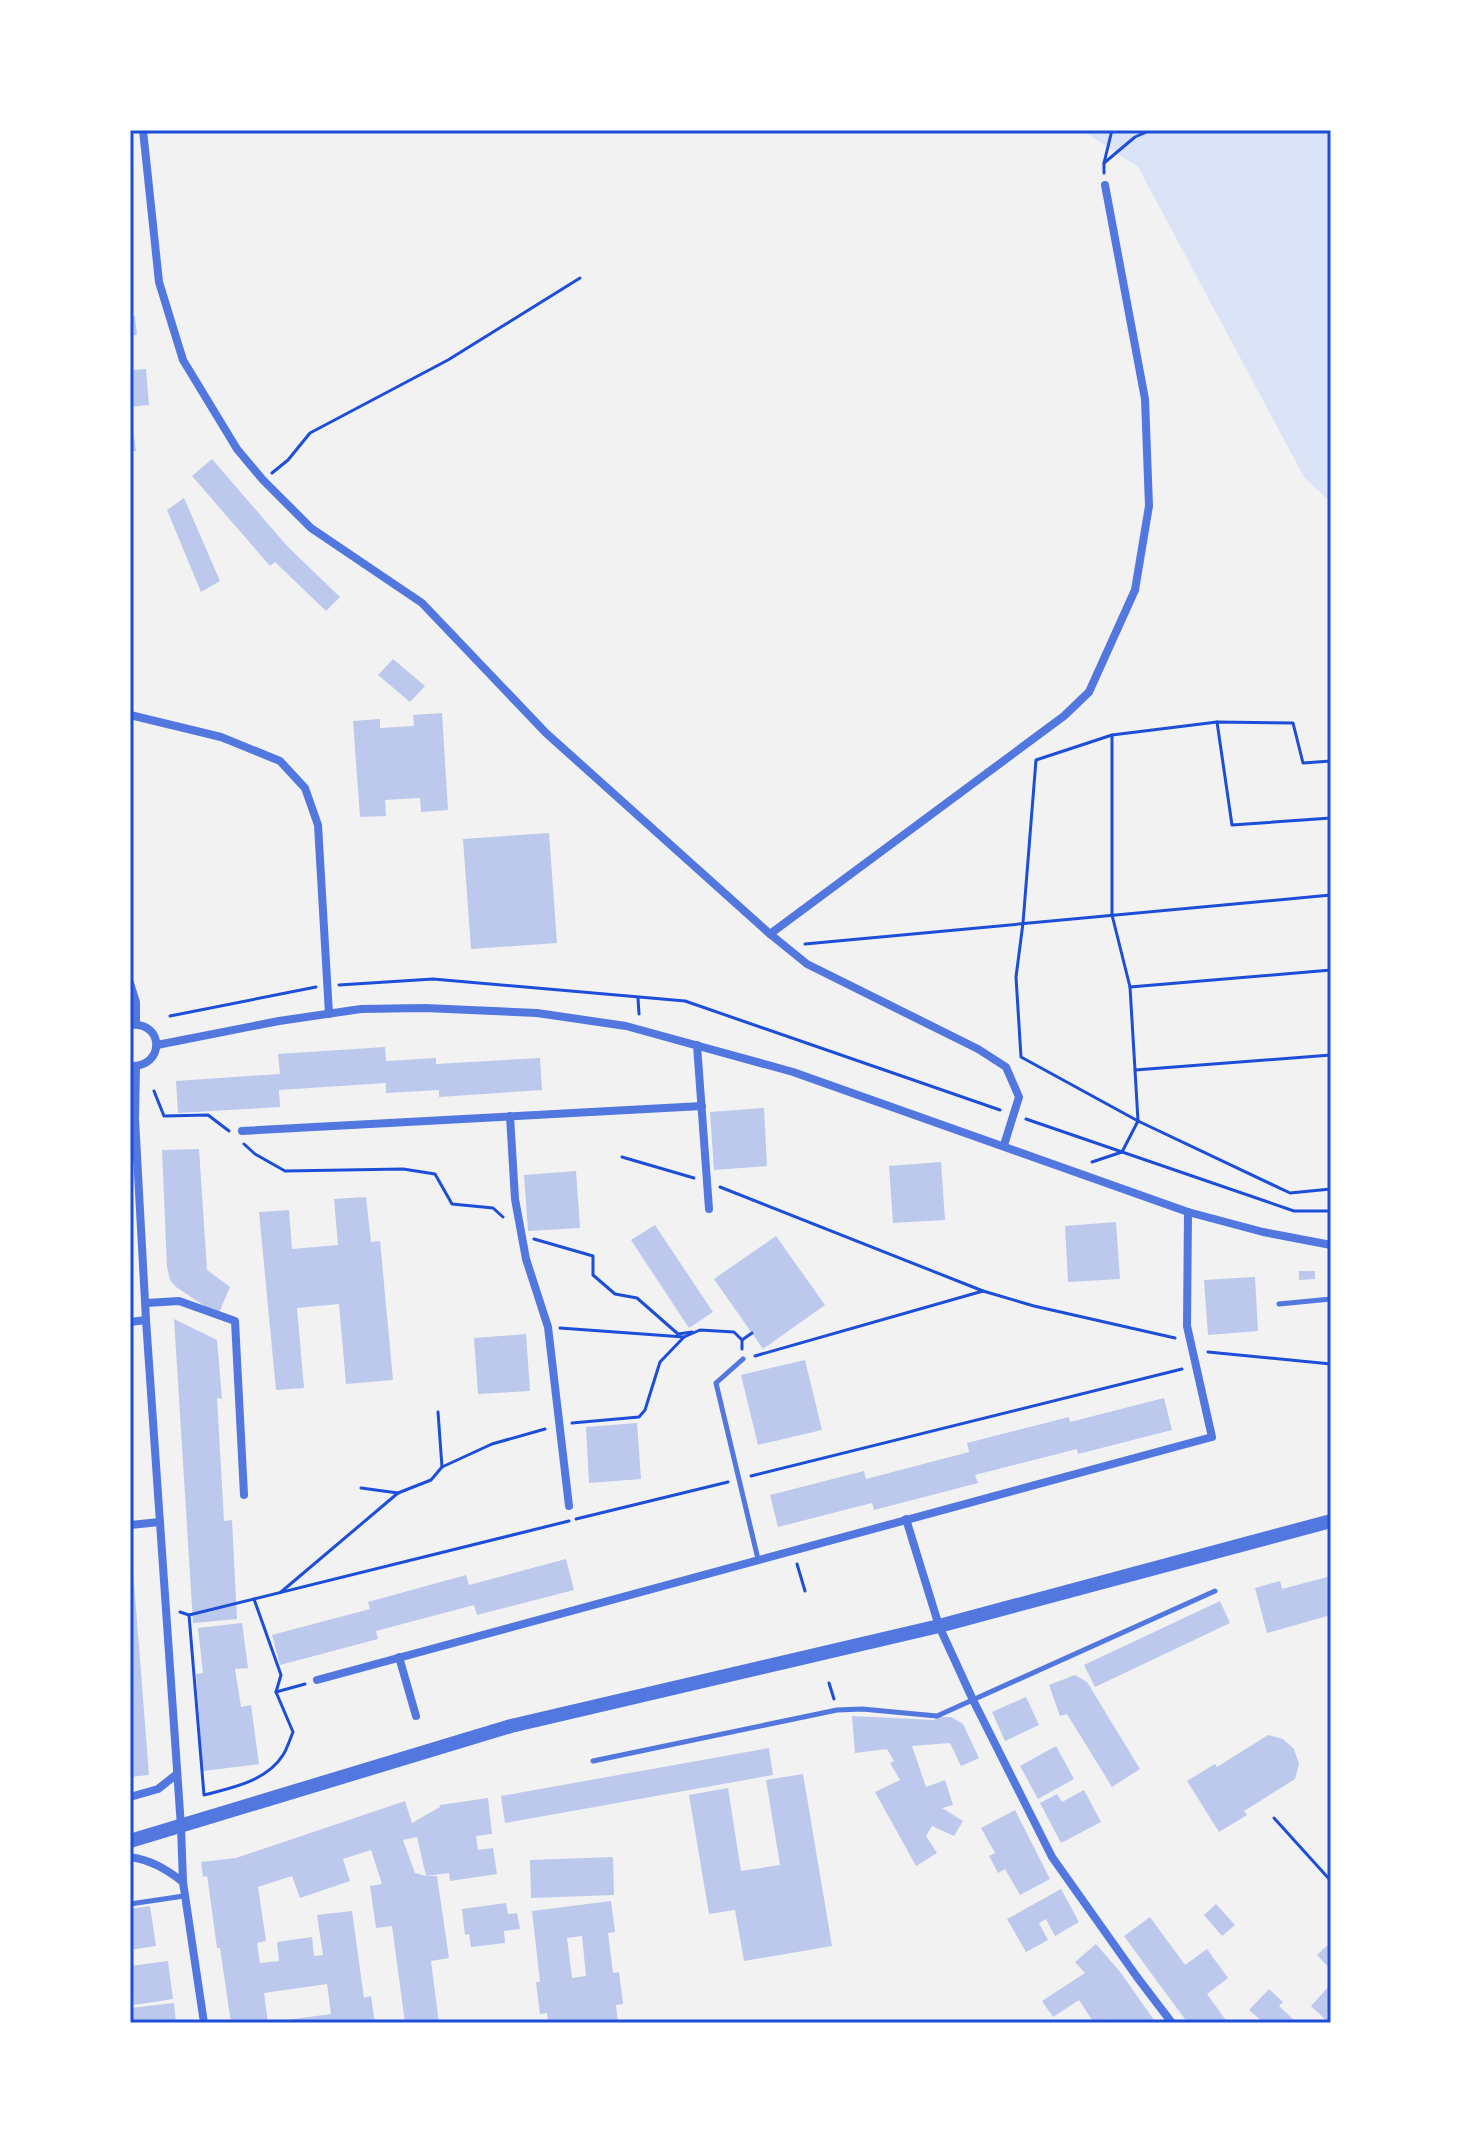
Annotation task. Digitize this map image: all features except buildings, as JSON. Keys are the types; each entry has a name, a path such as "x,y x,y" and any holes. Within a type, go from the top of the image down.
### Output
{"street":[{"path":"143,130 159,282 183,360 237,449 263,480 311,528 422,603 546,733 785,947 807,964 978,1049 1006,1067 1019,1097 1004,1145"},
{"path":"770,934 1064,716 1089,692 1135,590 1149,506 1145,399 1105,185"},
{"path":"130,715 221,737 280,761 305,788 318,825 329,1014"},
{"path":"130,983 136,1002 133,1024 151,1031 157,1045 151,1060 133,1066 132,1120 184,1896 204,2023"},
{"path":"157,1045 279,1021 361,1009 425,1008 537,1013 626,1026 793,1072 1188,1212 1263,1232 1331,1245"},
{"path":"697,1045 709,1209"},
{"path":"242,1131 702,1106"},
{"path":"510,1116 515,1199 526,1259 548,1327 569,1506"},
{"path":"317,1680 1212,1437 1187,1326 1188,1212"},
{"path":"146,1303 179,1301 235,1321 244,1495"},
{"path":"130,1322 146,1320"},
{"path":"906,1519 939,1626 1052,1857 1172,2023"},
{"path":"130,1841 511,1726 939,1626 1331,1521"},
{"path":"130,1525 160,1522"},
{"path":"399,1657 416,1716"},
{"path":"130,1797 158,1789 177,1774"},
{"path":"130,1857 155,1863 183,1882"}],"lane":[{"path":"1279,1304 1331,1299"},
{"path":"743,1359 716,1383 758,1559"},
{"path":"593,1761 837,1710 862,1709 937,1716 1215,1591"},
{"path":"130,1904 184,1896"}],"path":[{"path":"1105,185 1104,163 1112,130"},
{"path":"1104,163 1135,137 1151,130"},
{"path":"263,480 288,460 310,433 448,360 580,278"},
{"path":"1217,722 1232,825 1331,818"},
{"path":"1331,761 1303,763 1293,723 1217,722 1112,735 1036,760 1016,977 1021,1057 1138,1121 1290,1193 1331,1189"},
{"path":"1070,1169 1122,1152 1138,1121 1130,987 1112,915 1112,735"},
{"path":"785,947 1331,895"},
{"path":"1130,987 1331,970"},
{"path":"1135,1070 1331,1055"},
{"path":"154,1091 164,1116 208,1115 231,1134"},
{"path":"243,1144 285,1171 403,1169 435,1174 452,1204 493,1208 521,1235 593,1256 593,1275 615,1294 637,1298 678,1334 700,1330 734,1332 742,1340 743,1359 983,1291"},
{"path":"622,1157 707,1182 983,1291 1034,1306 1191,1346 1331,1364"},
{"path":"548,1327 684,1337"},
{"path":"280,1592 398,1493 431,1480 442,1467 492,1444 578,1421 639,1417 645,1410 660,1362 684,1337 700,1330"},
{"path":"742,1340 752,1333"},
{"path":"166,1608 189,1615 1196,1366"},
{"path":"438,1412 442,1467"},
{"path":"361,1488 398,1493"},
{"path":"793,1550 805,1591"},
{"path":"189,1615 204,1795 266,1773 283,1756 293,1732 276,1692 281,1675 254,1599"},
{"path":"276,1692 317,1680"},
{"path":"1274,1818 1331,1881"}],"shaded area":[{"path":"1082,130 1331,130 1331,503 1304,477 1138,167"}]}
